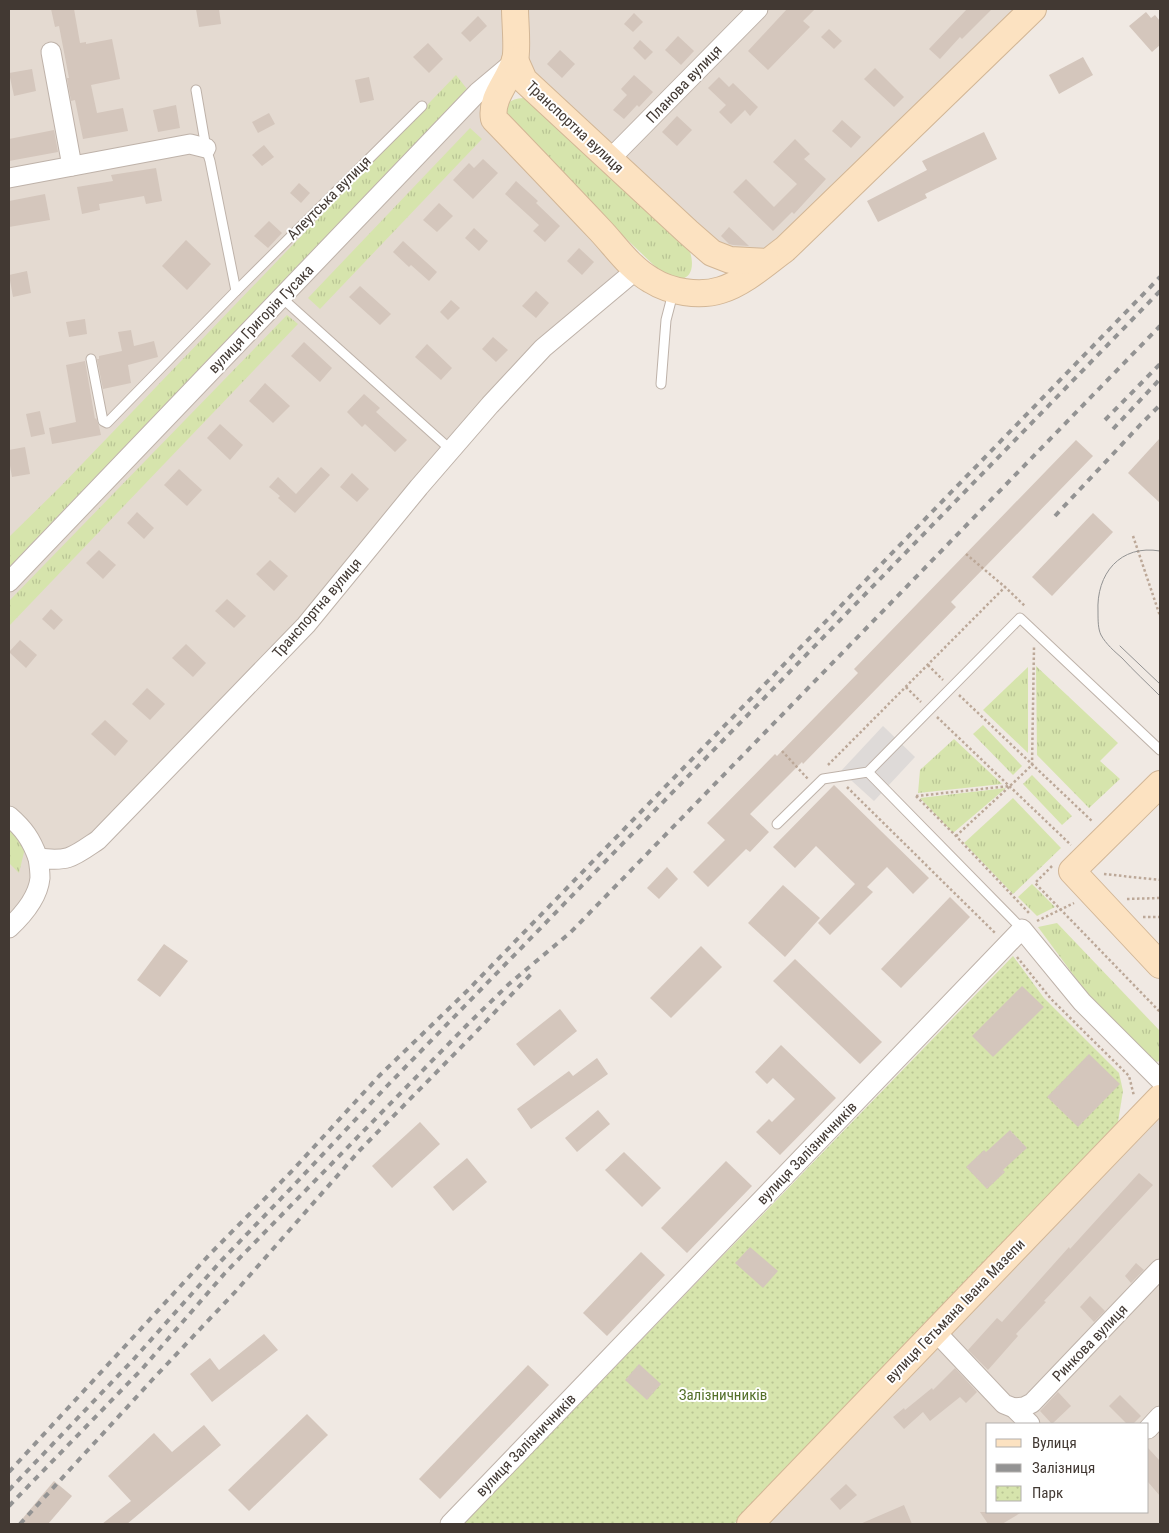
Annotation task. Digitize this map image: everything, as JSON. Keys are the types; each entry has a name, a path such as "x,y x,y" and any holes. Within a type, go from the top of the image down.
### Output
{"street":[{"path":"514,9 515,60"},
{"name":"Планова вулиця","path":"610,159 758,9"},
{"name":"Транспортна вулиця","path":"515,60 495,101 494,119 636,270 652,282 674,290 701,294 722,290 742,280 792,242 1024,12"},
{"path":"51,52 72,166"},
{"name":"Транспортна вулиця","path":"515,60 524,80 712,253 730,260 767,262"},
{"name":"вулиця Григорія Гусака","path":"9,582 478,92 515,60"},
{"path":"9,178 190,144 206,148"},
{"name":"Транспортна вулиця","path":"38,858 56,860 75,856 98,840 306,625 419,486 543,348 636,270"},
{"path":"1160,784 1072,858 1097,896 1160,965"},
{"path":"9,816 22,828 33,843 38,858 40,876 38,889 33,900 9,928"},
{"path":"1026,921 1082,1002 1160,1080"},
{"name":"вулиця Залізничників","path":"450,1524 1006,945 1026,921"},
{"name":"вулиця Гетьмана Івана Мазепи","path":"751,1524 935,1331 1148,1100"},
{"name":"Ринкова вулиця","path":"1014,1408 1024,1407 1032,1403 1160,1269"},
{"path":"935,1331 1004,1404 1014,1408 1029,1423"},
{"path":"1149,1428 1160,1416"}],"lane":[{"path":"196,90 206,148 236,291"},
{"name":"Алеутська вулиця","path":"90,359 103,421 107,423 236,291 422,106"},
{"path":"662,384 666,320 674,290"},
{"path":"282,298 451,450"},
{"path":"777,824 823,779 868,772 1020,618 1160,750"},
{"path":"868,772 1026,921"}],"path":[{"path":"1133,536 1160,616"},
{"path":"956,836 1032,765 1034,615 966,554"},
{"path":"1005,588 826,766 987,924 1051,999 1129,1076 1148,1100"},
{"path":"928,665 1094,824"},
{"path":"906,687 1010,786 1072,858 1160,880"},
{"path":"782,751 810,782"},
{"path":"1010,786 916,796 956,836 1026,921 1097,896 1160,898"}],"shaded area":[{"path":"9,9 1033,9 785,249 730,260 524,80 495,101 636,270 543,348 306,625 98,840 56,860 40,876 9,928"},
{"path":"883,726 915,757 874,801 841,771"},
{"path":"1160,1098 1160,1524 750,1524"}],"green space":[{"path":"456,75 467,89 9,567 9,537 59,488"},
{"path":"523,98 541,109 690,252 692,266 691,271 686,277 674,279 664,275 514,131 504,108 512,100"},
{"path":"470,128 482,139 320,309 308,298"},
{"path":"287,315 298,324 9,626 9,601"},
{"path":"1036,666 1118,743 1100,761 1120,779 1089,808 1037,755"},
{"path":"1028,667 1028,753 983,710"},
{"path":"983,725 1022,766 1013,775 973,734"},
{"path":"954,739 1002,784 918,793 920,770"},
{"path":"1032,775 1072,816 1062,825 1023,784"},
{"path":"1006,788 953,833 920,798"},
{"path":"1013,798 1061,848 1013,894 964,843"},
{"path":"9,828 26,844 19,873 9,863"},
{"path":"1032,884 1055,907 1037,916 1018,897"},
{"path":"1057,923 1160,1031 1160,1061 1156,1062 1143,1052 1097,1007 1038,927"},
{"name":"Залізничників","path":"1013,956 1044,998 1119,1073 1123,1091 1118,1122 734,1524 463,1524"}],"building":[{"path":"51,9 74,9 80,43 86,42 86,44 112,39 120,79 91,85 97,113 123,108 128,131 83,139 75,100 71,101 67,78 69,78 59,26 55,27"},
{"path":"196,9 219,9 221,24 199,27"},
{"path":"787,9 815,9 803,21 810,27 768,70 748,51"},
{"path":"967,9 992,9 962,39 960,37 940,59 929,49"},
{"path":"1146,12 1151,18 1155,15 1160,21 1160,45 1152,52 1129,26"},
{"path":"634,13 643,22 633,32 624,24"},
{"path":"478,16 487,26 470,42 461,33"},
{"path":"829,29 842,41 834,49 821,37"},
{"path":"678,36 694,51 681,65 665,50"},
{"path":"640,40 653,52 645,60 633,48"},
{"path":"428,43 443,59 429,73 413,57"},
{"path":"560,50 575,64 562,78 547,64"},
{"path":"1083,57 1093,75 1059,94 1049,75"},
{"path":"875,68 904,97 894,107 864,79"},
{"path":"32,69 36,91 14,96 9,73"},
{"path":"634,75 653,92 624,119 613,110 627,95 621,89"},
{"path":"369,77 374,100 360,103 355,80"},
{"path":"719,77 729,87 733,83 758,107 750,116 745,110 731,124 719,112 726,105 708,88"},
{"path":"176,105 180,128 158,132 153,110"},
{"path":"269,113 275,124 258,133 252,122"},
{"path":"677,116 692,130 677,146 662,132"},
{"path":"842,120 861,137 851,148 832,131"},
{"path":"54,130 58,152 9,161 9,139"},
{"path":"984,132 997,159 925,194 927,198 878,222 867,201 927,170 922,161"},
{"path":"795,139 810,154 804,159 826,179 794,214 792,212 773,231 733,192 746,179 774,207 797,184 773,162"},
{"path":"264,145 274,157 262,166 252,155"},
{"path":"483,159 498,173 473,199 453,180 469,163 474,168"},
{"path":"156,168 162,201 146,204 144,196 99,204 100,210 82,214 77,187 113,181 111,175"},
{"path":"516,181 538,201 536,203 560,226 545,242 533,231 539,225 505,194"},
{"path":"299,183 310,193 301,203 290,193"},
{"path":"45,194 50,220 9,227 9,201"},
{"path":"439,203 453,216 437,232 423,220"},
{"path":"269,221 282,233 268,248 254,236"},
{"path":"729,227 749,246 729,244 721,236"},
{"path":"474,228 488,241 479,251 465,238"},
{"path":"186,240 211,264 187,290 162,266"},
{"path":"403,241 437,272 429,281 411,265 409,267 393,252"},
{"path":"579,248 594,262 582,275 567,261"},
{"path":"27,271 31,293 13,297 9,275"},
{"path":"360,286 391,314 380,325 349,297"},
{"path":"536,291 549,303 536,318 522,306"},
{"path":"451,300 460,308 448,320 440,312"},
{"path":"85,319 87,334 69,337 66,322"},
{"path":"131,330 134,346 154,341 158,357 128,365 131,383 103,389 97,359 99,359 99,356 122,351 118,332"},
{"path":"493,337 508,350 496,362 482,349"},
{"path":"304,342 332,368 320,382 291,356"},
{"path":"427,344 452,368 441,380 415,357"},
{"path":"85,361 95,419 101,435 52,444 49,428 76,422 66,365"},
{"path":"265,383 290,406 273,423 249,401"},
{"path":"364,394 380,408 376,412 407,440 395,452 365,424 362,427 347,412"},
{"path":"40,411 45,434 31,437 26,414"},
{"path":"220,424 243,445 230,460 207,438"},
{"path":"1160,438 1160,503 1128,473"},
{"path":"1076,440 1093,456 951,602 956,607 803,764 802,762 750,814 769,832 750,852 746,849 708,887 693,872 725,840 707,823 775,754 777,756 858,673 854,669"},
{"path":"25,447 30,474 12,477 9,450"},
{"path":"321,467 330,475 295,513 269,487 278,477 296,494"},
{"path":"179,469 202,490 187,506 164,485"},
{"path":"352,473 369,489 357,502 340,487"},
{"path":"137,512 154,528 144,539 127,523"},
{"path":"1093,513 1113,532 1052,596 1032,577"},
{"path":"99,550 116,565 103,579 86,563"},
{"path":"270,560 288,576 274,591 256,574"},
{"path":"227,599 246,616 234,628 215,611"},
{"path":"51,609 63,620 54,630 42,619"},
{"path":"20,640 37,655 26,668 9,652"},
{"path":"186,644 206,663 193,677 172,658"},
{"path":"147,688 165,704 150,720 132,704"},
{"path":"105,720 128,741 115,756 91,734"},
{"path":"834,785 929,878 913,894 887,867 867,887 873,892 830,935 818,923 855,884 816,846 795,868 773,847"},
{"path":"667,867 678,879 659,899 647,888"},
{"path":"783,885 820,918 785,957 748,923"},
{"path":"950,897 970,917 901,988 881,969"},
{"path":"164,944 188,961 160,997 137,980"},
{"path":"701,946 722,967 671,1018 650,998"},
{"path":"795,959 882,1042 860,1064 773,981"},
{"path":"1022,986 1044,1007 993,1057 972,1036"},
{"path":"560,1009 577,1031 534,1066 516,1044"},
{"path":"781,1045 836,1098 780,1155 756,1132 769,1119 772,1122 795,1099 773,1078 767,1084 755,1072"},
{"path":"1089,1054 1120,1084 1078,1127 1047,1097"},
{"path":"597,1058 608,1074 531,1129 517,1109 569,1071 573,1076"},
{"path":"598,1110 610,1124 577,1152 565,1138"},
{"path":"420,1122 440,1144 392,1188 372,1166"},
{"path":"1010,1130 1027,1148 1003,1170 1005,1172 987,1189 966,1167"},
{"path":"624,1152 661,1188 642,1207 605,1170"},
{"path":"467,1158 487,1182 453,1211 433,1187"},
{"path":"726,1161 752,1186 687,1253 661,1228"},
{"path":"1139,1173 1153,1185 1044,1301 1046,1302 1016,1334 1018,1336 988,1370 968,1350 997,1318 1002,1322"},
{"path":"750,1247 778,1271 763,1288 735,1263"},
{"path":"641,1252 665,1275 607,1336 583,1313"},
{"path":"1136,1263 1144,1270 1131,1283 1125,1276"},
{"path":"1090,1296 1105,1311 1094,1322 1080,1307"},
{"path":"264,1334 278,1350 212,1402 190,1374 210,1358 219,1370"},
{"path":"639,1364 661,1384 647,1400 625,1380"},
{"path":"528,1365 549,1385 440,1499 419,1479"},
{"path":"955,1368 977,1392 966,1403 960,1397 930,1421 923,1412 904,1429 893,1417 904,1408 905,1410 932,1388 933,1390"},
{"path":"1058,1392 1071,1406 1053,1423 1040,1411"},
{"path":"1120,1395 1141,1416 1134,1423 1126,1423 1109,1406"},
{"path":"307,1414 328,1435 249,1511 228,1490"},
{"path":"204,1425 221,1445 127,1524 102,1524 131,1501 108,1476 154,1433 172,1452"},
{"path":"1149,1449 1160,1461 1160,1496 1149,1483"},
{"path":"54,1481 72,1496 48,1524 18,1524"},
{"path":"846,1484 857,1495 840,1510 830,1499"},
{"path":"904,1505 912,1524 860,1524"},
{"path":"980,1512 1020,1513 1002,1524 988,1524"}],"tram line":[{"path":"1160,551 1146,550 1133,552 1122,557 1106,574 1098,598 1098,621 1101,635 1110,647 1160,696"},
{"path":"1120,646 1160,684"}],"railway":[{"path":"9,1472 210,1254 291,1172 379,1076 467,991 1160,277"},
{"path":"9,1490 133,1360 221,1261 387,1086 1160,291"},
{"path":"9,1506 142,1369 225,1273 467,1025 509,984 571,932 1160,326"},
{"path":"1105,420 1160,364"},
{"path":"1113,429 1160,379"},
{"path":"1055,516 1160,405"},
{"path":"20,1524 236,1291 360,1150 532,973"}]}
